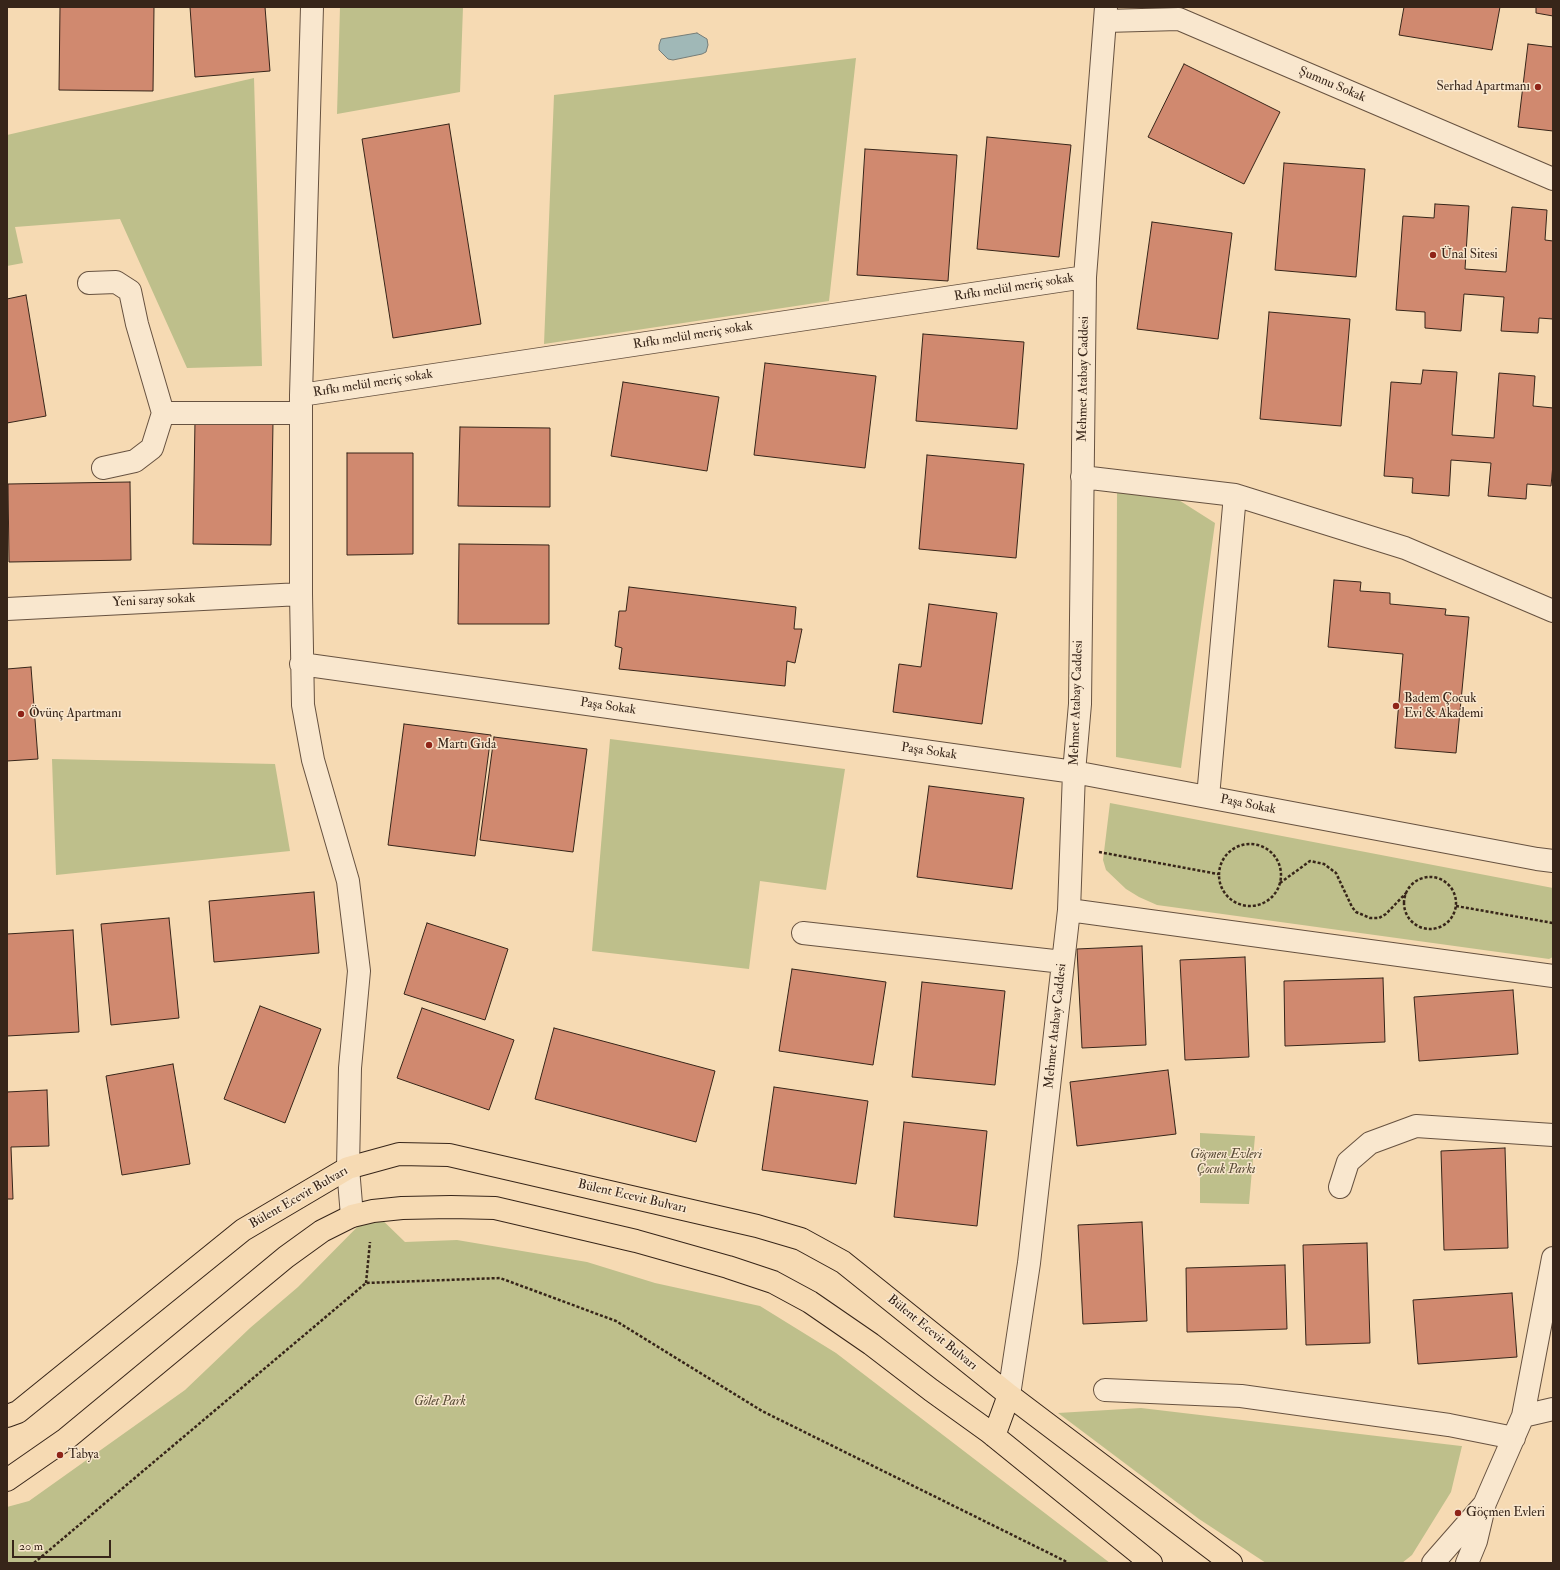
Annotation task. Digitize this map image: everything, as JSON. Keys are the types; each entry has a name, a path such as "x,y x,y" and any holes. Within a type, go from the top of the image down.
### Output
{"main road":[{"name":"Bülent Ecevit Bulvarı","path":"7,1416 18,1412 243,1230 348,1168 398,1154 449,1155 758,1226 801,1239 844,1262 1009,1395 1231,1563"},
{"path":"7,1480 66,1439 286,1257 322,1231 352,1216 373,1211 402,1208 495,1208 636,1240 728,1267 773,1282 810,1302 871,1344 994,1436 1151,1563"},
{"path":"994,1436 1009,1395"}],"street":[{"path":"312,7 301,404 300,594 302,705 313,760 348,881 359,971 350,1068 348,1168 352,1216"},
{"name":"Şumnu Sokak","path":"1105,14 1179,19 1553,179"},
{"name":"Mehmet Atabay Caddesi","path":"1009,1395 1029,1263 1069,910 1074,772 1080,704 1085,277 1105,14"},
{"name":"Rıfkı melül meriç sokak","path":"163,413 301,404 1085,277"},
{"path":"89,283 116,282 130,291 137,324 163,413 152,448 135,461 103,468"},
{"path":"1082,477 1235,495 1405,548 1553,611"},
{"path":"1208,797 1235,495"},
{"name":"Yeni saray sokak","path":"7,609 300,594"},
{"name":"Paşa Sokak","path":"301,664 1074,772 1537,859 1553,860"},
{"path":"1069,910 1553,976"},
{"path":"803,933 1063,962"},
{"path":"1340,1187 1348,1162 1370,1143 1416,1126 1553,1135"},
{"path":"1467,1563 1476,1541 1485,1503 1523,1416 1553,1258"},
{"path":"1105,1390 1241,1396 1448,1426 1514,1438"},
{"path":"1523,1416 1553,1409"},
{"path":"1433,1563 1485,1503"}],"path":[{"path":"1244,844 1254,844 1264,847 1272,853 1278,862 1281,872 1280,883 1276,892 1269,900 1250,906 1240,905 1231,900 1224,893 1218,874 1226,854 1234,848 1244,844"},
{"path":"1072,847 1218,874"},
{"path":"1280,883 1310,862 1324,864 1336,873 1352,907 1356,912 1370,918 1379,918 1386,914 1410,886 1417,881 1433,877 1448,884 1453,890 1456,898 1454,915 1449,923 1441,927 1432,930 1423,929 1415,925 1405,910 1404,901 1406,892"},
{"path":"1456,906 1553,923"},
{"path":"366,1283 373,1211"},
{"path":"34,1563 366,1283 500,1278 616,1321 762,1411 1067,1563"}],"green space":[{"path":"340,7 463,7 460,92 337,114"},
{"path":"856,58 829,301 544,344 554,95"},
{"path":"254,78 262,366 187,368 120,219 15,227 23,263 7,266 7,135"},
{"path":"1117,492 1174,497 1215,523 1181,768 1116,757"},
{"path":"610,739 845,769 826,890 760,881 749,969 592,951"},
{"path":"52,759 275,764 290,851 56,875"},
{"path":"1110,803 1553,888 1553,957 1549,959 1157,905 1126,889 1106,870 1103,860"},
{"name":"Göçmen Evleri Çocuk Parkı","path":"1200,1133 1255,1136 1249,1204 1200,1203"},
{"name":"Gölet Park","path":"373,1211 405,1242 457,1240 587,1262 655,1283 760,1306 836,1353 1110,1563 7,1563 7,1507 29,1501 185,1390 250,1328 298,1287"},
{"path":"1141,1408 1462,1446 1451,1492 1412,1555 1402,1563 1266,1563 1199,1519 1058,1413"}],"water":[{"path":"697,33 707,39 708,45 706,52 702,54 673,60 668,59 659,50 661,39"}],"building":[{"path":"60,7 154,7 153,91 59,90"},
{"path":"190,7 265,7 270,71 195,77"},
{"path":"1404,7 1500,7 1492,50 1399,35"},
{"path":"1536,7 1553,7 1553,16 1536,13"},
{"name":"Serhad Apartmanı","path":"1528,44 1553,47 1553,131 1518,127"},
{"path":"1184,64 1280,112 1244,184 1148,137"},
{"path":"449,124 481,324 393,338 362,139"},
{"path":"987,137 1071,145 1059,257 977,249"},
{"path":"865,149 957,155 948,281 857,275"},
{"path":"1284,163 1365,169 1356,277 1275,270"},
{"name":"Ünal Sitesi","path":"1435,204 1469,206 1465,269 1506,272 1512,207 1547,210 1545,240 1553,241 1553,319 1539,318 1538,333 1501,331 1504,297 1464,294 1461,331 1425,328 1425,312 1396,310 1403,216 1434,218"},
{"path":"1152,222 1232,233 1218,339 1137,329"},
{"path":"26,295 46,416 7,423 7,299"},
{"path":"1269,312 1350,319 1341,426 1260,419"},
{"path":"923,334 1024,342 1017,429 916,421"},
{"path":"765,363 876,376 865,468 754,455"},
{"path":"1423,370 1457,372 1452,435 1494,438 1499,373 1535,376 1533,406 1553,408 1553,464 1551,486 1527,484 1526,499 1488,496 1491,463 1451,460 1449,496 1412,493 1413,478 1384,476 1391,382 1421,384"},
{"path":"623,382 719,397 707,471 611,456"},
{"path":"195,421 273,422 271,545 193,544"},
{"path":"460,427 550,428 550,507 458,506"},
{"path":"347,453 413,453 413,554 347,555"},
{"path":"927,455 1024,464 1016,558 919,549"},
{"path":"130,482 131,560 9,562 8,484"},
{"path":"459,544 549,545 549,624 458,624"},
{"path":"1334,580 1361,582 1360,591 1390,593 1390,604 1446,609 1445,615 1469,617 1456,753 1395,748 1403,654 1328,647"},
{"path":"629,587 796,607 794,629 802,629 795,663 787,661 785,686 619,669 622,648 615,646 619,611 626,611"},
{"path":"929,604 997,613 982,724 893,712 899,664 921,667"},
{"name":"Övünç Apartmanı","path":"31,667 38,759 7,761 7,669"},
{"path":"404,724 491,735 475,856 388,845"},
{"path":"494,737 587,749 573,852 480,840"},
{"path":"929,786 1024,798 1012,889 917,877"},
{"path":"314,892 319,953 214,962 209,901"},
{"path":"169,918 179,1018 111,1025 101,924"},
{"path":"427,923 508,949 485,1020 404,994"},
{"path":"73,930 79,1032 7,1036 7,934"},
{"path":"1142,946 1146,1045 1082,1048 1077,949"},
{"path":"1245,957 1249,1057 1185,1060 1180,960"},
{"path":"792,969 886,982 873,1065 779,1051"},
{"path":"1383,978 1385,1042 1285,1046 1284,981"},
{"path":"922,982 1005,991 995,1085 912,1077"},
{"path":"1513,990 1518,1054 1419,1061 1414,997"},
{"path":"260,1006 321,1029 285,1123 224,1099"},
{"path":"422,1008 514,1040 489,1110 397,1078"},
{"path":"554,1028 715,1071 696,1142 535,1099"},
{"path":"173,1064 190,1164 122,1175 106,1076"},
{"path":"1168,1070 1176,1134 1077,1146 1070,1082"},
{"path":"774,1087 868,1101 856,1184 762,1170"},
{"path":"47,1090 49,1146 11,1147 13,1199 7,1199 7,1092"},
{"path":"904,1122 987,1131 977,1226 894,1217"},
{"path":"1505,1148 1508,1248 1444,1250 1441,1151"},
{"path":"1142,1222 1147,1321 1083,1324 1078,1225"},
{"path":"1367,1243 1370,1343 1306,1345 1303,1245"},
{"path":"1285,1265 1287,1329 1187,1332 1186,1268"},
{"path":"1512,1293 1517,1357 1418,1364 1413,1300"}],"place":[{"name":"Serhad Apartmanı","path":"1538,87"},
{"name":"Ünal Sitesi","path":"1433,255"},
{"name":"Badem Çocuk Evi & Akademi","path":"1396,706"},
{"name":"Övünç Apartmanı","path":"21,714"},
{"name":"Martı Gıda","path":"429,745"},
{"name":"Tabya","path":"60,1455"},
{"name":"Göçmen Evleri","path":"1458,1513"}]}
